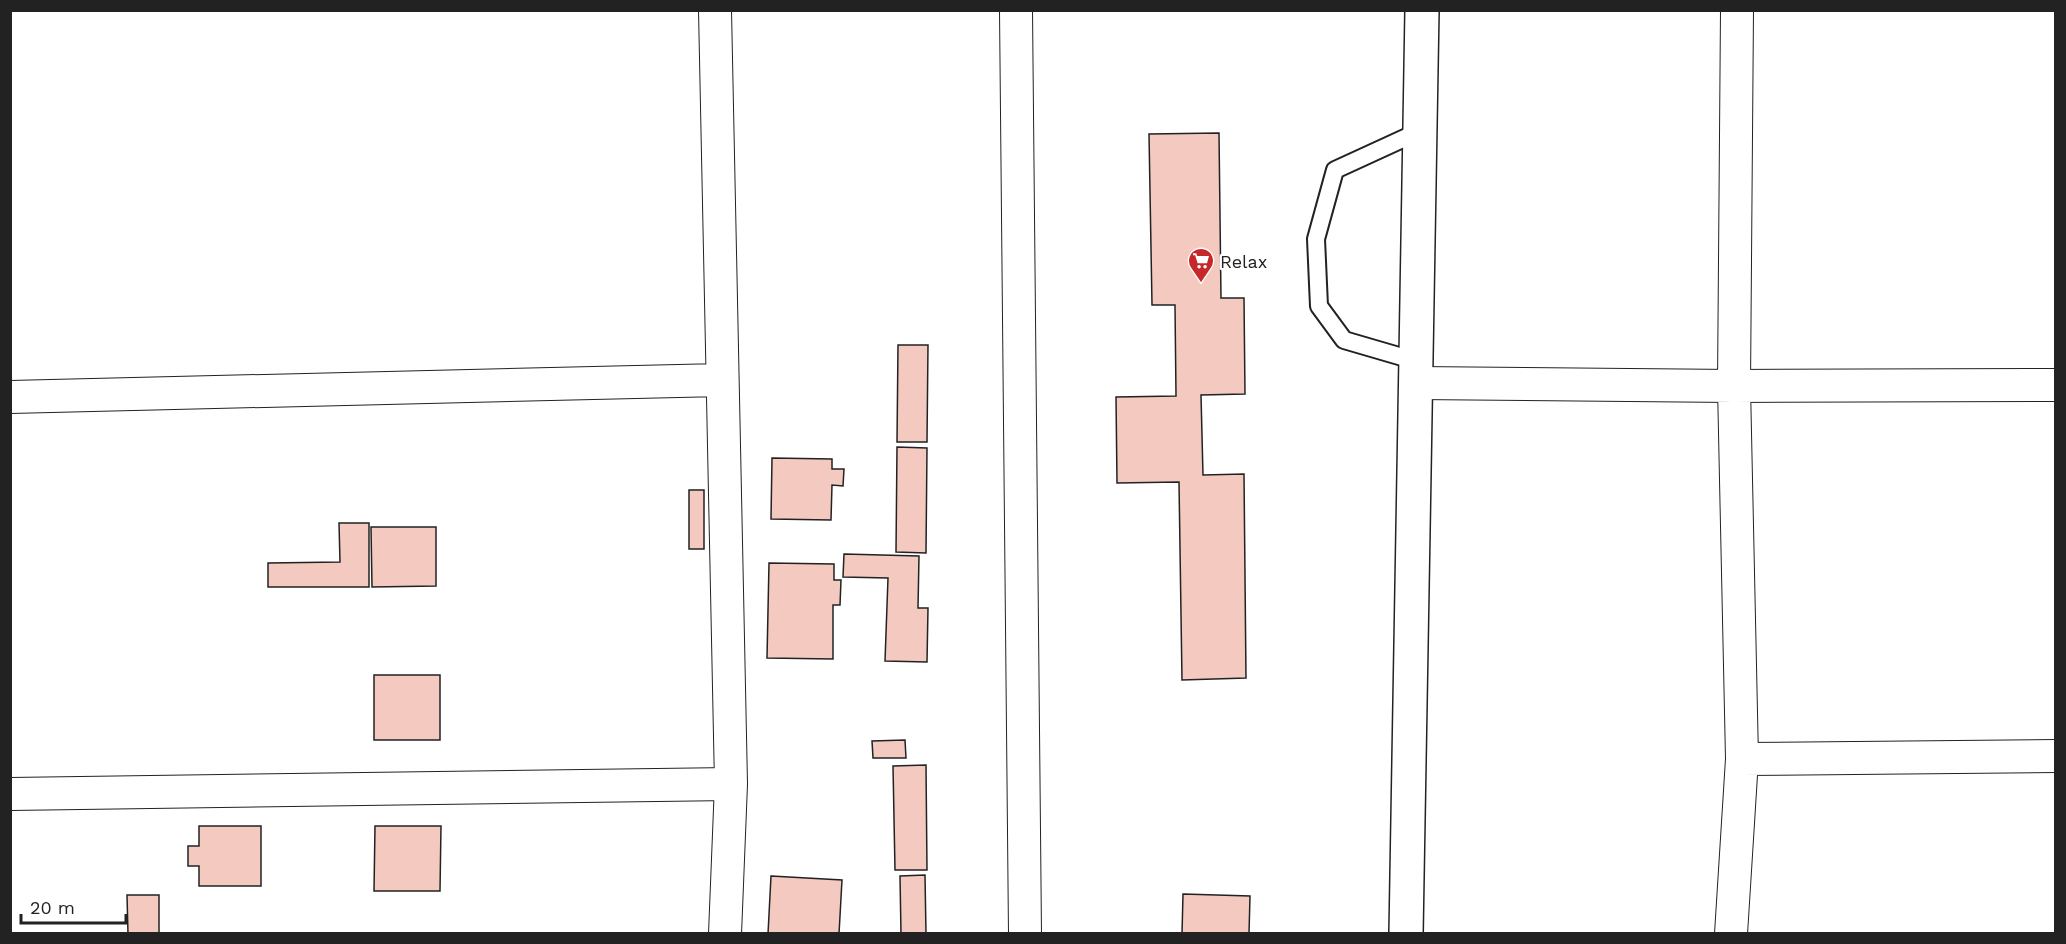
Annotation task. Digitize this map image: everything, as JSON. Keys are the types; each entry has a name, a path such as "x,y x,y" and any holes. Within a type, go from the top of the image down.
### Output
{"highway":[{"path":"1406,933 1422,10"}],"street":[{"path":"715,10 731,784 725,933"},
{"path":"1016,10 1025,933"},
{"path":"1731,933 1742,759 1734,387 1737,10"},
{"path":"1416,372 1734,387 2055,385"},
{"path":"10,397 722,380"},
{"path":"1742,759 2055,756"},
{"path":"10,794 731,784"}],"lane":[{"path":"1416,372 1344,340 1319,306 1316,239 1335,170 1420,131"}],"building":[{"path":"1219,133 1221,298 1244,298 1245,394 1201,395 1203,475 1244,474 1246,678 1182,680 1179,482 1117,483 1116,397 1176,396 1175,305 1152,305 1149,134"},
{"path":"898,345 928,345 927,442 897,442"},
{"path":"897,447 927,448 926,553 896,552"},
{"path":"772,458 832,459 832,469 844,469 843,486 832,485 831,520 771,519"},
{"path":"689,490 704,490 704,549 689,549"},
{"path":"339,523 369,523 369,587 268,587 268,563 340,562"},
{"path":"371,527 436,527 436,586 372,587"},
{"path":"844,554 919,556 918,608 928,608 927,662 885,661 888,578 843,577"},
{"path":"769,563 834,564 834,580 841,580 840,605 833,605 833,659 767,658"},
{"path":"374,675 440,675 440,740 374,740"},
{"path":"905,740 906,758 873,758 872,741"},
{"path":"926,765 927,870 895,870 893,766"},
{"path":"199,826 261,826 261,886 199,886 199,866 188,866 188,846 199,846"},
{"path":"375,826 441,826 440,891 374,891"},
{"path":"925,875 926,934 901,934 900,876"},
{"path":"771,876 842,880 839,934 768,934"},
{"path":"1183,894 1250,896 1249,934 1182,934"},
{"path":"127,895 159,895 159,934 128,934"}],"place":[{"name":"Relax","path":"1201,284"}]}
